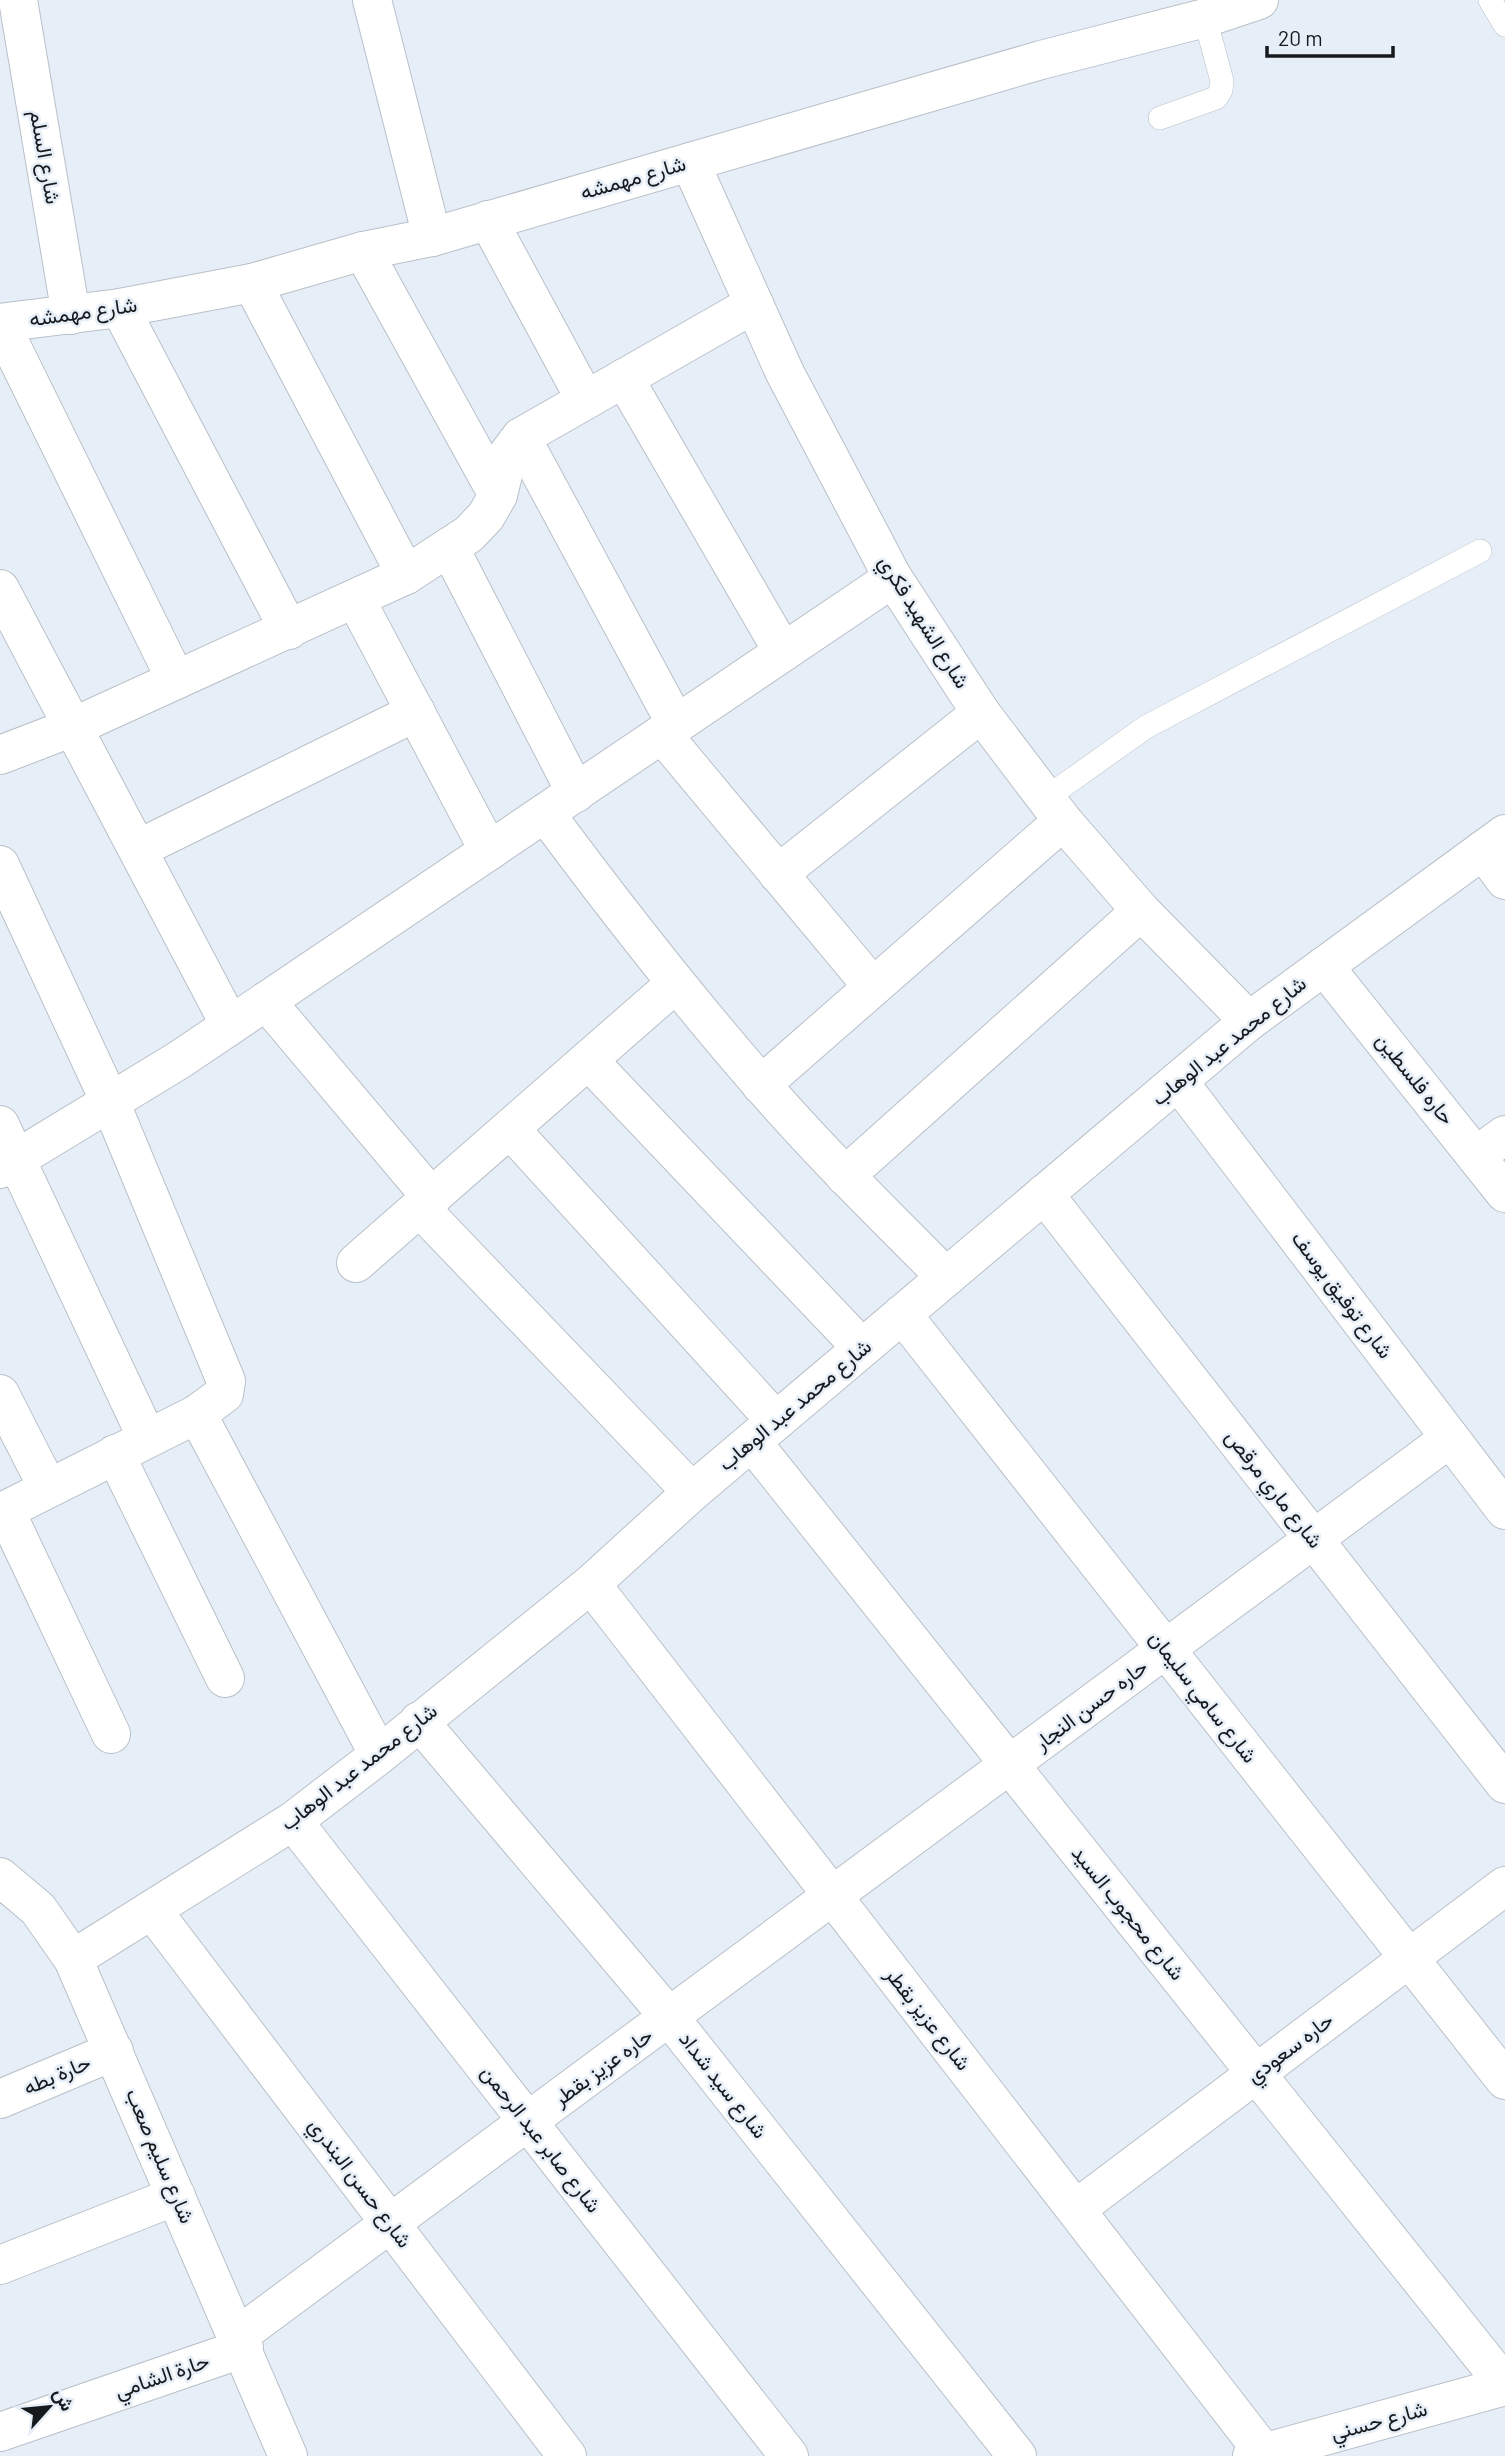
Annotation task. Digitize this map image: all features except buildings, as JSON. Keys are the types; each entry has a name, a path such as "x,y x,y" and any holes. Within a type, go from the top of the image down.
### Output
{"street":[{"name":"شارع السلم","path":"18,0 71,315"},
{"path":"372,0 432,237"},
{"name":"شارع مهمشه","path":"0,323 120,309 252,283 363,251 432,237 1041,60 1205,18 1259,0"},
{"name":"شارع الشهيد فكري","path":"690,162 785,373 893,578 981,713 1054,810 1141,911 1249,1021"},
{"path":"488,220 585,399"},
{"path":"363,251 498,495"},
{"path":"252,283 406,575"},
{"path":"0,755 73,727 406,575 477,525 498,495 508,454 521,437 754,304"},
{"path":"120,309 289,630"},
{"path":"0,323 176,681"},
{"path":"624,378 783,652"},
{"path":"521,437 669,729 779,874 873,987"},
{"path":"449,547 560,803 675,984 761,1085 845,1176 946,1277"},
{"path":"9,1165 111,1104 230,1025 893,578"},
{"path":"0,589 230,1025"},
{"path":"356,600 489,851"},
{"path":"138,849 416,712"},
{"path":"779,874 981,713"},
{"path":"761,1085 873,987 1054,810"},
{"name":"شارع محمد عبد الوهاب","path":"73,1958 293,1821 379,1755 591,1584 692,1492 1249,1021 1324,966 1498,855"},
{"path":"0,865 111,1104 226,1381 224,1394 197,1414 3,1511 111,1734"},
{"path":"845,1176 1141,911"},
{"name":"حاره فلسطين","path":"1324,966 1490,1145 1505,1193"},
{"path":"356,1263 675,984"},
{"path":"266,1001 426,1203 692,1492"},
{"path":"588,1060 862,1348"},
{"name":"شارع توفيق يوسف","path":"1178,1081 1505,1510"},
{"path":"0,1125 9,1165 131,1446 225,1678"},
{"name":"شارع محجوب السيد","path":"510,1129 764,1431 1010,1765 1505,2385"},
{"name":"شارع ماري مرقص","path":"1044,1194 1505,1784"},
{"name":"شارع سامي سليمان","path":"902,1314 1505,2080"},
{"path":"0,1394 48,1488"},
{"path":"197,1414 379,1755"},
{"name":"حاره حسن النجار","path":"833,1897 1450,1438"},
{"name":"شارع عزيز بقطر","path":"591,1584 1076,2209 1258,2454"},
{"name":"شارع سيد شداد","path":"419,1721 670,2018 1017,2456"},
{"name":"شارع صابر عبد الرحمن","path":"293,1821 789,2456"},
{"name":"شارع سليم صعب","path":"0,1877 37,1909 73,1958 288,2456"},
{"name":"حاره سعودي","path":"1076,2209 1505,1886"},
{"name":"حاره عزيز بقطر","path":"241,2342 390,2223 833,1897"},
{"name":"شارع حسن البندري","path":"152,1910 567,2456"},
{"name":"حارة بطه","path":"0,2099 114,2051"},
{"path":"0,2265 176,2196"},
{"name":"حارة الشامي","path":"0,2432 241,2342"},
{"name":"شارع حسني","path":"1258,2454 1505,2385"}],"lane":[{"path":"1160,118 1216,97 1222,90 1205,18"},
{"path":"1054,810 1157,720 1480,551"}]}
